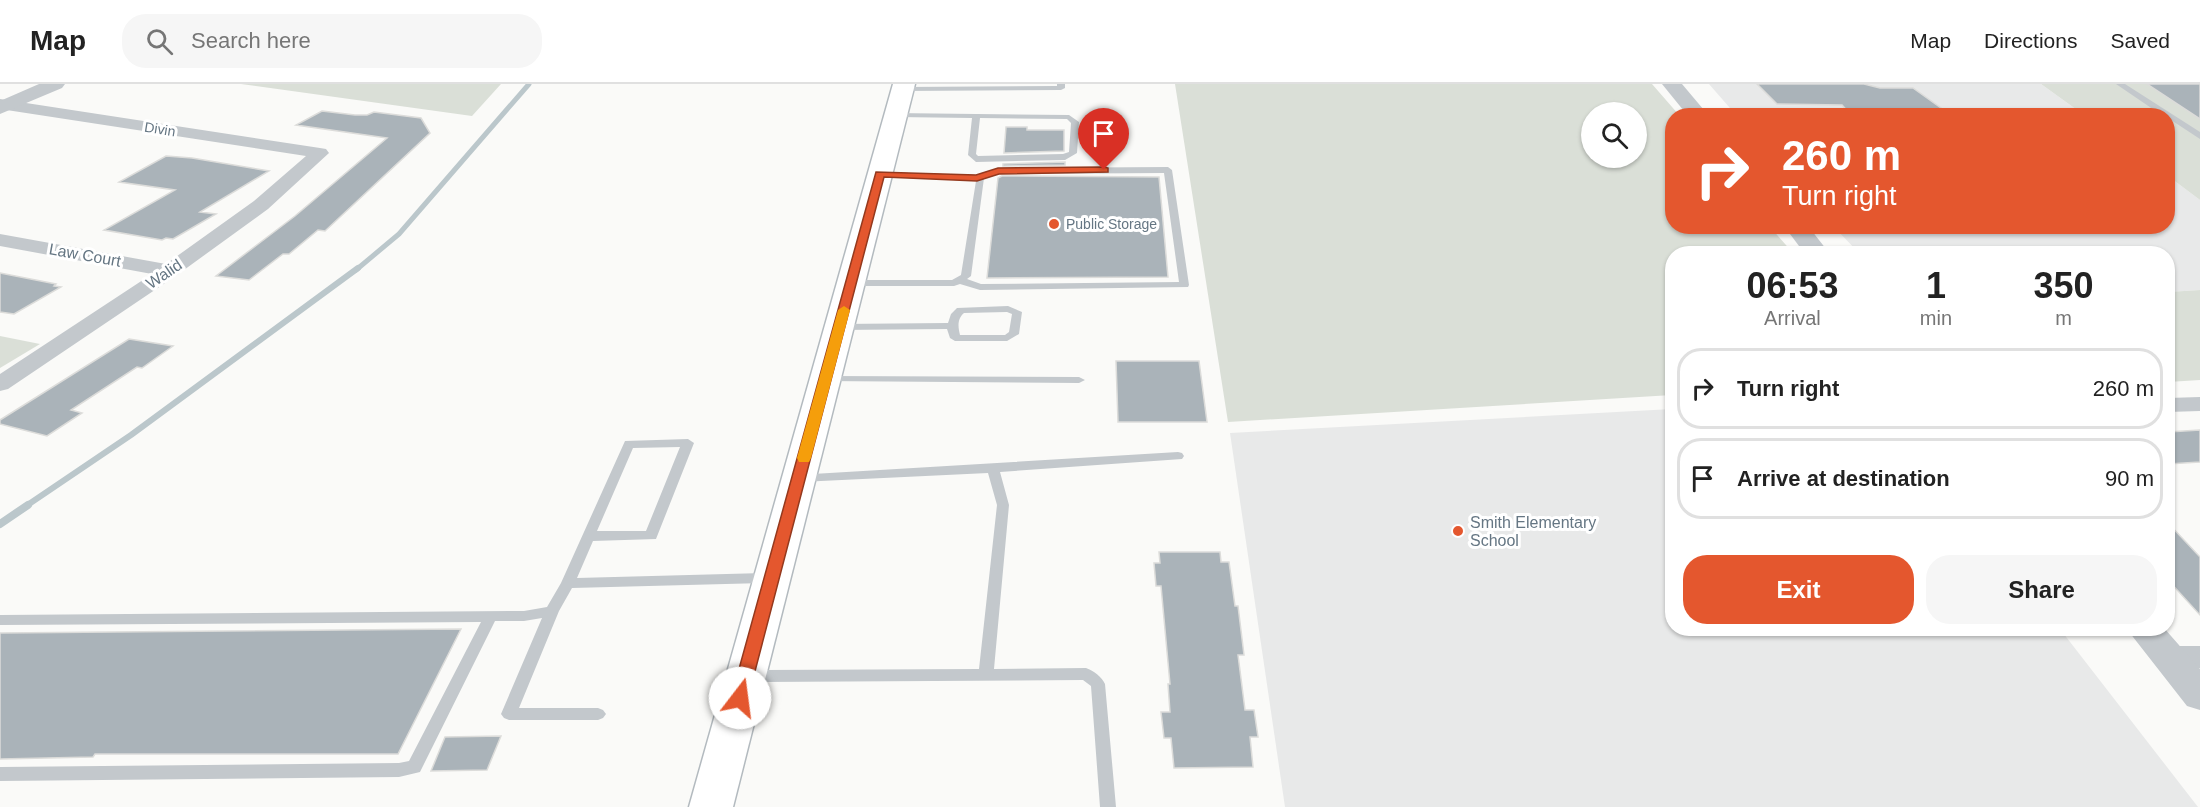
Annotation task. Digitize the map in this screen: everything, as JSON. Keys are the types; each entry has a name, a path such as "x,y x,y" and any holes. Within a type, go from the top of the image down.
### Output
{"main road":[{"path":"711,807 901,96"}],"street":[{"path":"2,102 18,84"},
{"path":"2,102 55,84"},
{"path":"1672,84 1692,108"},
{"name":"Divin","path":"2,102 320,153"},
{"name":"Walid","path":"0,384 170,271 261,205 320,153"},
{"path":"1802,234 1811,246"},
{"name":"Law Court","path":"0,240 170,271"},
{"path":"2175,405 2200,404"},
{"path":"2154,636 2184,657 2200,695"}],"lane":[{"path":"901,96 1061,88 1061,84"},
{"path":"2120,84 2157,108"},
{"path":"901,96 976,116 1069,117 1075,122 1073,153 1065,157 976,159 972,155 976,116"},
{"path":"2175,120 2200,136"},
{"path":"880,174 977,178 998,171 1168,170 1184,285 980,287 959,280"},
{"path":"851,284 954,283 966,276 981,180 977,178"},
{"path":"1008,309 1017,312 1014,334 1007,338 955,338 952,326 956,314 961,310 1008,309"},
{"path":"839,327 952,326"},
{"path":"825,379 1079,380"},
{"path":"589,536 651,536 688,442 629,444 568,583 552,611 509,714 598,714"},
{"path":"799,478 886,476 1178,456"},
{"path":"986,674 1003,505 993,468"},
{"path":"568,583 772,578"},
{"path":"0,620 490,617 524,616 552,611"},
{"path":"0,774 399,770 414,767 490,617"},
{"path":"746,676 1086,674 1098,684 1108,807"}],"shaded area":[{"path":"241,84 501,84 472,116"},
{"path":"1175,84 1652,84 1673,108 1665,108 1665,234 1776,234 1787,246 1665,246 1665,395 1228,422"},
{"path":"1709,84 2041,84 2074,108 1730,108"},
{"path":"2041,84 2200,84 2200,200 2175,181 2175,108 2074,108"},
{"path":"2175,181 2200,200 2200,290 2175,292 2175,246 1852,246 1841,234 2175,234"},
{"path":"2200,290 2200,380 2175,382 2175,292"},
{"path":"0,336 40,344 0,368"},
{"name":"Smith Elementary School","path":"1665,409 1665,636 2065,636 2198,807 1285,807 1230,433"}],"building":[{"path":"1757,84 1864,84 1880,88 1913,88 1941,108 1845,108 1842,105 1777,104"},
{"path":"2147,84 2200,84 2200,119"},
{"path":"322,111 355,115 367,115 374,112 421,118 430,133 325,231 318,230 289,254 283,254 249,280 216,276 295,216 387,138 296,125"},
{"path":"1006,127 1027,127 1027,130 1064,130 1064,151 1004,153"},
{"path":"166,156 269,171 200,212 216,214 173,239 162,240 104,230 175,190 119,182"},
{"path":"1065,162 1065,165 1003,166 1003,164"},
{"path":"1002,176 1159,177 1168,277 987,278 998,178"},
{"path":"0,273 56,284 54,286 61,287 14,314 0,312"},
{"path":"129,339 173,346 142,368 137,367 71,410 82,413 47,436 0,424 0,420"},
{"path":"1116,361 1199,361 1207,422 1118,422"},
{"path":"2200,430 2200,462 2175,464 2175,432"},
{"path":"2175,530 2200,557 2200,615 2175,588"},
{"path":"1159,552 1220,552 1221,562 1229,562 1235,606 1238,606 1244,655 1238,655 1245,710 1254,710 1258,737 1250,737 1253,767 1174,768 1171,738 1164,738 1161,712 1170,712 1168,684 1170,684 1161,586 1156,586 1154,563 1160,563"},
{"path":"461,629 398,754 95,754 93,757 0,759 0,633"},
{"path":"501,736 487,770 431,771 445,737"}],"waterway":[{"path":"356,270 399,234 529,84"},
{"path":"26,506 131,435 358,268"},
{"path":"0,524 28,505"}],"slow traffic":[{"path":"804,458 844,310"}],"place":[{"name":"Public Storage","path":"1054,224"},
{"name":"Smith Elementary School","path":"1458,531"}],"route":[{"path":"740,698 880,174 974,176 977,178 998,171 1104,170"}]}
